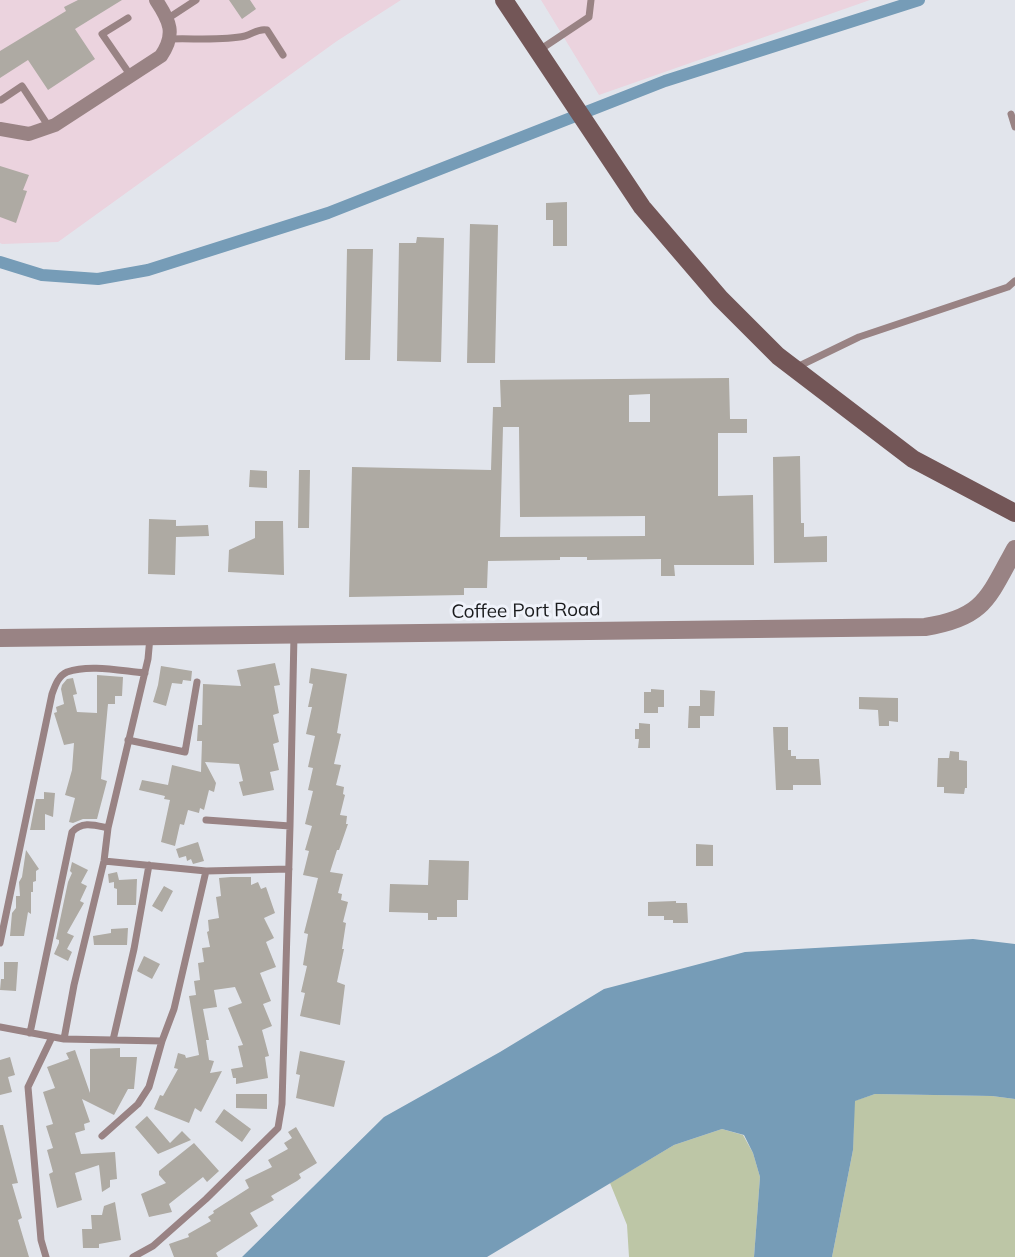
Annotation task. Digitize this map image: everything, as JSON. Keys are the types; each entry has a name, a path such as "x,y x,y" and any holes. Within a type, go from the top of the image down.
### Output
{"main road":[{"path":"504,0 642,207 693,267 769,346 913,459 1015,513"}],"street":[{"path":"0,129 29,134 50,127 161,56 170,39 167,19 156,0"},
{"name":"Coffee Port Road","path":"0,638 925,627 951,623 972,614 988,597 1015,549"}],"lane":[{"path":"167,19 196,0"},
{"path":"537,52 589,17 591,0"},
{"path":"128,18 102,34 131,76"},
{"path":"170,39 232,38 262,29 267,30 283,55"},
{"path":"1,100 22,86 50,127"},
{"path":"1011,114 1015,127"},
{"path":"794,368 859,337 1008,286 1015,281"},
{"path":"133,1257 153,1246 206,1199 278,1128 282,1104 294,635"},
{"path":"64,1039 104,861 108,828 145,673 150,636"},
{"path":"0,943 46,721 57,681 66,673 89,669 145,673"},
{"path":"128,740 185,752 197,682"},
{"path":"206,820 290,826"},
{"path":"30,1032 72,832 78,826 88,824 108,828"},
{"path":"104,861 206,871 289,869"},
{"path":"113,1040 134,949 149,865"},
{"path":"102,1136 138,1104 149,1087 174,1009 206,871"},
{"path":"0,1027 64,1039 162,1041"},
{"path":"46,1257 41,1240 28,1087 52,1037"}],"shaded area":[{"path":"0,0 401,0 337,41 58,242 2,244"},
{"path":"541,0 870,0 599,95"}],"green space":[{"path":"875,1094 992,1096 1015,1099 1015,1257 832,1257 853,1150 854,1101"},
{"path":"722,1129 743,1135 753,1153 760,1177 754,1257 629,1257 627,1225 610,1183 674,1145"}],"water":[{"path":"973,939 1015,944 1015,1099 992,1096 875,1094 855,1101 853,1150 832,1257 754,1257 760,1177 744,1135 722,1129 674,1145 487,1257 242,1257 384,1117 500,1052 604,989 745,952"}],"building":[{"path":"78,0 122,0 75,29 95,59 48,90 28,60 0,78 0,51 66,11 64,7"},
{"path":"229,0 250,0 256,9 242,19"},
{"path":"0,166 29,175 23,190 27,191 16,223 0,217"},
{"path":"567,202 567,246 553,246 553,220 546,220 546,203"},
{"path":"470,224 498,225 495,363 467,363"},
{"path":"417,237 444,238 441,362 397,361 399,243 416,243"},
{"path":"347,249 373,249 370,360 345,360"},
{"path":"729,378 730,419 747,419 747,433 718,433 718,496 753,495 754,565 674,565 675,576 661,576 661,559 587,560 587,557 560,557 560,560 488,561 487,588 464,588 464,595 349,597 352,467 491,470 493,407 501,407 500,380","holes":["650,394 650,422 629,422 629,395","503,427 519,427 520,517 645,516 645,536 500,537"]},
{"path":"800,456 801,523 804,523 804,537 827,536 827,562 774,563 773,457"},
{"path":"250,470 267,471 267,488 249,487"},
{"path":"299,470 310,470 309,528 298,528"},
{"path":"149,519 176,520 176,526 208,525 209,536 176,537 175,575 148,574"},
{"path":"255,521 283,521 284,575 228,572 229,550 255,538"},
{"path":"275,663 280,685 274,686 279,713 273,715 279,742 273,744 279,770 270,772 274,790 243,796 239,782 243,781 239,764 205,762 216,783 214,792 209,790 204,810 200,808 199,813 188,810 184,825 180,824 175,846 161,842 170,800 164,799 165,796 139,790 142,780 168,785 172,765 201,772 202,741 197,741 198,725 202,725 203,684 241,686 237,670"},
{"path":"161,666 192,671 191,681 172,683 166,706 153,702"},
{"path":"311,668 347,674 337,733 341,734 334,764 341,765 336,785 344,787 345,795 340,815 347,816 348,824 330,872 343,874 338,893 342,894 341,900 348,902 343,922 346,923 344,949 337,982 345,985 340,1025 300,1016 305,993 301,992 307,966 303,965 308,934 304,933 318,878 303,875 309,851 305,850 312,826 305,824 313,791 308,790 313,768 308,767 315,736 306,734 312,707 308,707 313,684 309,683"},
{"path":"97,675 123,677 122,696 115,696 115,704 108,704 101,779 107,781 97,819 83,819 73,823 69,822 75,798 65,795 72,770 74,743 64,745 54,713 57,712 56,707 64,704 62,685 67,679 73,678 77,694 73,695 77,712 97,713"},
{"path":"651,689 664,690 664,707 658,707 658,713 644,713 644,692 651,692"},
{"path":"700,690 715,691 714,716 700,716 700,728 688,728 689,706 700,706"},
{"path":"859,697 898,698 898,722 889,721 889,726 879,726 878,710 859,709"},
{"path":"639,723 650,724 650,748 638,748 639,739 635,739 635,729 639,729"},
{"path":"773,727 788,727 788,750 791,750 791,756 796,756 796,759 819,759 821,785 793,785 793,790 776,790"},
{"path":"950,751 959,752 959,760 967,761 967,788 964,794 944,793 944,787 937,787 938,758 949,758"},
{"path":"44,792 55,793 53,817 45,814 45,830 30,830 36,799 44,799"},
{"path":"198,842 204,861 193,864 191,859 187,861 186,856 179,858 176,849"},
{"path":"696,844 713,845 713,866 696,866"},
{"path":"26,850 39,869 36,871 36,881 33,882 31,892 31,914 28,912 24,936 10,936 16,896 20,896 19,882"},
{"path":"429,860 469,861 468,900 457,900 457,917 428,920 428,913 389,912 390,884 428,885"},
{"path":"72,862 88,870 81,883 87,886 80,901 84,903 67,933 74,936 67,949 72,952 68,961 54,954 59,943 56,939 72,873"},
{"path":"117,872 119,880 137,879 136,905 117,905 117,889 114,888 114,882 109,883 108,874"},
{"path":"251,877 251,885 258,882 261,889 266,887 275,913 264,918 274,938 266,942 276,967 260,973 271,1001 263,1004 272,1026 262,1030 269,1056 265,1057 268,1078 236,1084 231,1069 243,1067 238,1046 243,1045 228,1008 242,1003 235,987 214,990 217,1007 203,1009 209,1040 206,1040 209,1060 214,1061 210,1073 222,1071 201,1112 195,1108 189,1123 154,1109 178,1069 174,1068 178,1053 186,1058 199,1055 189,996 196,995 194,981 200,980 198,963 204,962 202,948 210,947 208,920 219,918 216,897 221,896 219,878"},
{"path":"164,886 173,891 162,912 152,906"},
{"path":"648,902 687,903 688,923 673,923 673,920 664,920 664,916 648,916"},
{"path":"128,928 127,945 94,945 93,936 111,933 111,929"},
{"path":"144,956 160,964 152,979 137,971"},
{"path":"4,962 18,962 16,991 0,990 1,979 4,979"},
{"path":"120,1048 120,1057 137,1057 134,1089 128,1089 114,1115 82,1099 90,1122 84,1124 85,1130 75,1133 81,1154 115,1152 117,1179 110,1180 110,1187 102,1192 99,1165 75,1173 82,1200 57,1208 49,1174 53,1172 47,1150 53,1148 46,1126 53,1124 43,1092 55,1088 47,1067 69,1059 66,1053 75,1050 90,1093 90,1049"},
{"path":"300,1051 345,1061 334,1107 296,1098"},
{"path":"10,1057 15,1075 8,1077 12,1092 0,1095 0,1060"},
{"path":"236,1094 267,1094 267,1109 236,1108"},
{"path":"224,1109 251,1129 242,1142 215,1122"},
{"path":"147,1116 170,1143 182,1131 191,1140 158,1154 135,1127"},
{"path":"0,1125 3,1125 18,1183 12,1184 22,1218 18,1220 29,1257 0,1257"},
{"path":"296,1127 317,1163 299,1174 301,1178 297,1181 271,1196 274,1200 250,1213 258,1226 216,1253 218,1257 174,1257 169,1244 189,1237 188,1234 211,1221 208,1217 213,1211 249,1188 245,1180 272,1167 268,1160 288,1149 284,1143 292,1138 288,1132"},
{"path":"194,1143 219,1171 207,1182 203,1177 169,1204 172,1212 149,1217 141,1194 166,1183 159,1171"},
{"path":"115,1202 121,1240 99,1244 99,1248 83,1248 82,1229 92,1229 91,1215 102,1215 104,1206"}],"waterway":[{"path":"0,262 42,275 98,279 148,270 328,213 665,81 919,0"}]}
